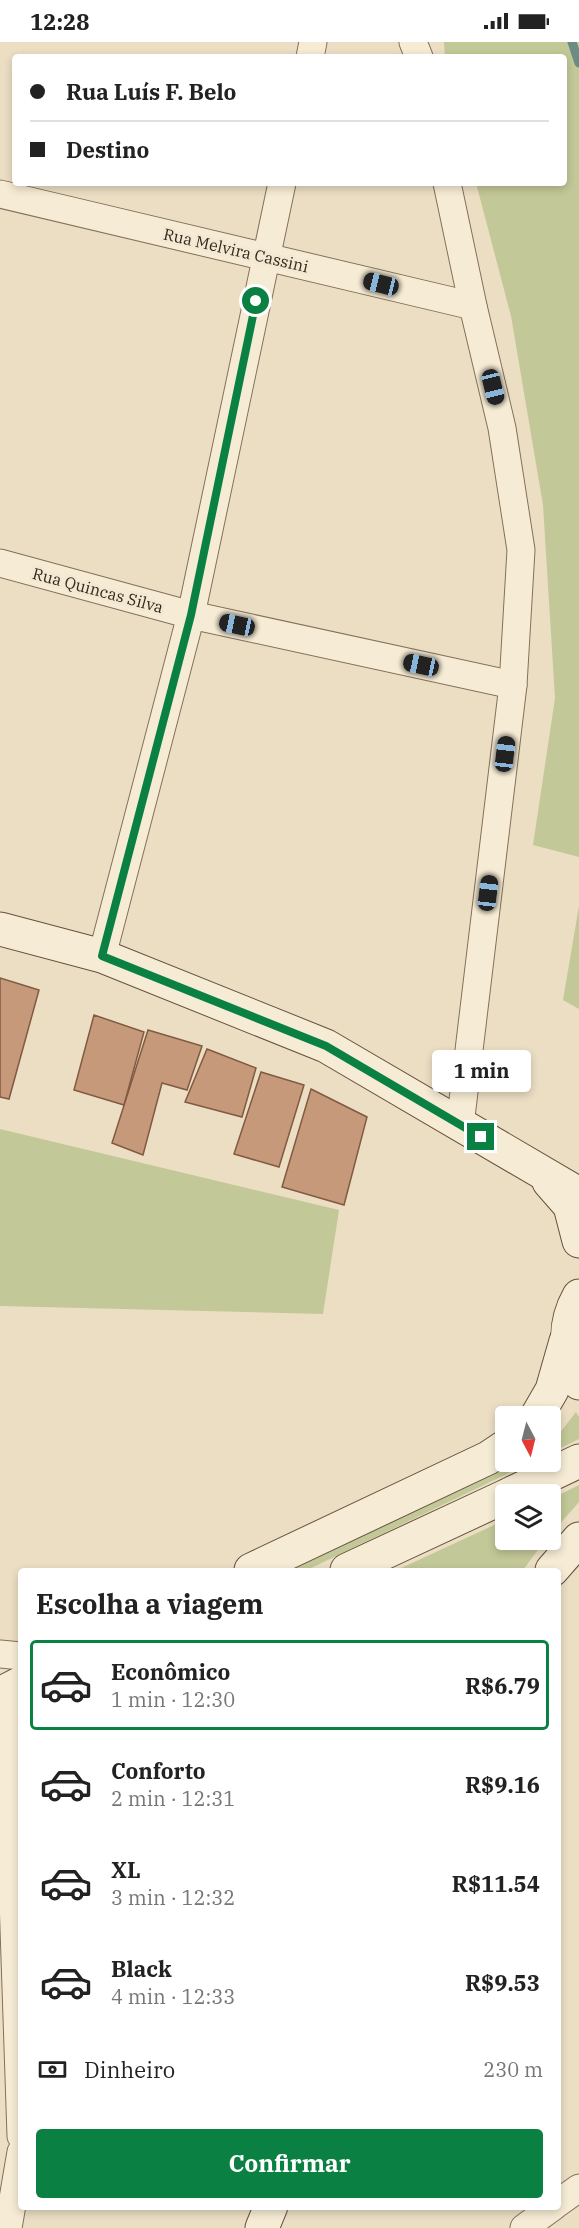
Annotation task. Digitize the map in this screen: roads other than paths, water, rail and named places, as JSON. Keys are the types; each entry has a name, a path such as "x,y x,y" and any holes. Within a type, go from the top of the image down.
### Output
{"main road":[{"path":"0,930 102,956 326,1046 579,1194"},
{"path":"542,1174 570,1206 579,1241"},
{"path":"574,1305 570,1365 579,1383"},
{"path":"543,1406 552,1390 574,1305"},
{"path":"255,1568 495,1453"},
{"path":"531,1484 579,1461"},
{"path":"350,1568 495,1501"},
{"path":"554,1568 579,1539"},
{"path":"262,2228 269,2210"}],"street":[{"path":"102,956 191,615 281,186"},
{"path":"448,186 502,428 521,550 513,685 460,1125"},
{"name":"Rua Melvira Cassini","path":"0,195 473,306"},
{"name":"Rua Quincas Silva","path":"0,563 191,615 513,685"},
{"path":"0,1654 18,1656"},
{"path":"9,1689 18,2027"},
{"path":"8,2228 18,2170"},
{"path":"561,2201 579,2188"},
{"path":"524,2228 549,2210"}],"waterway":[{"path":"572,42 579,63"}]}
